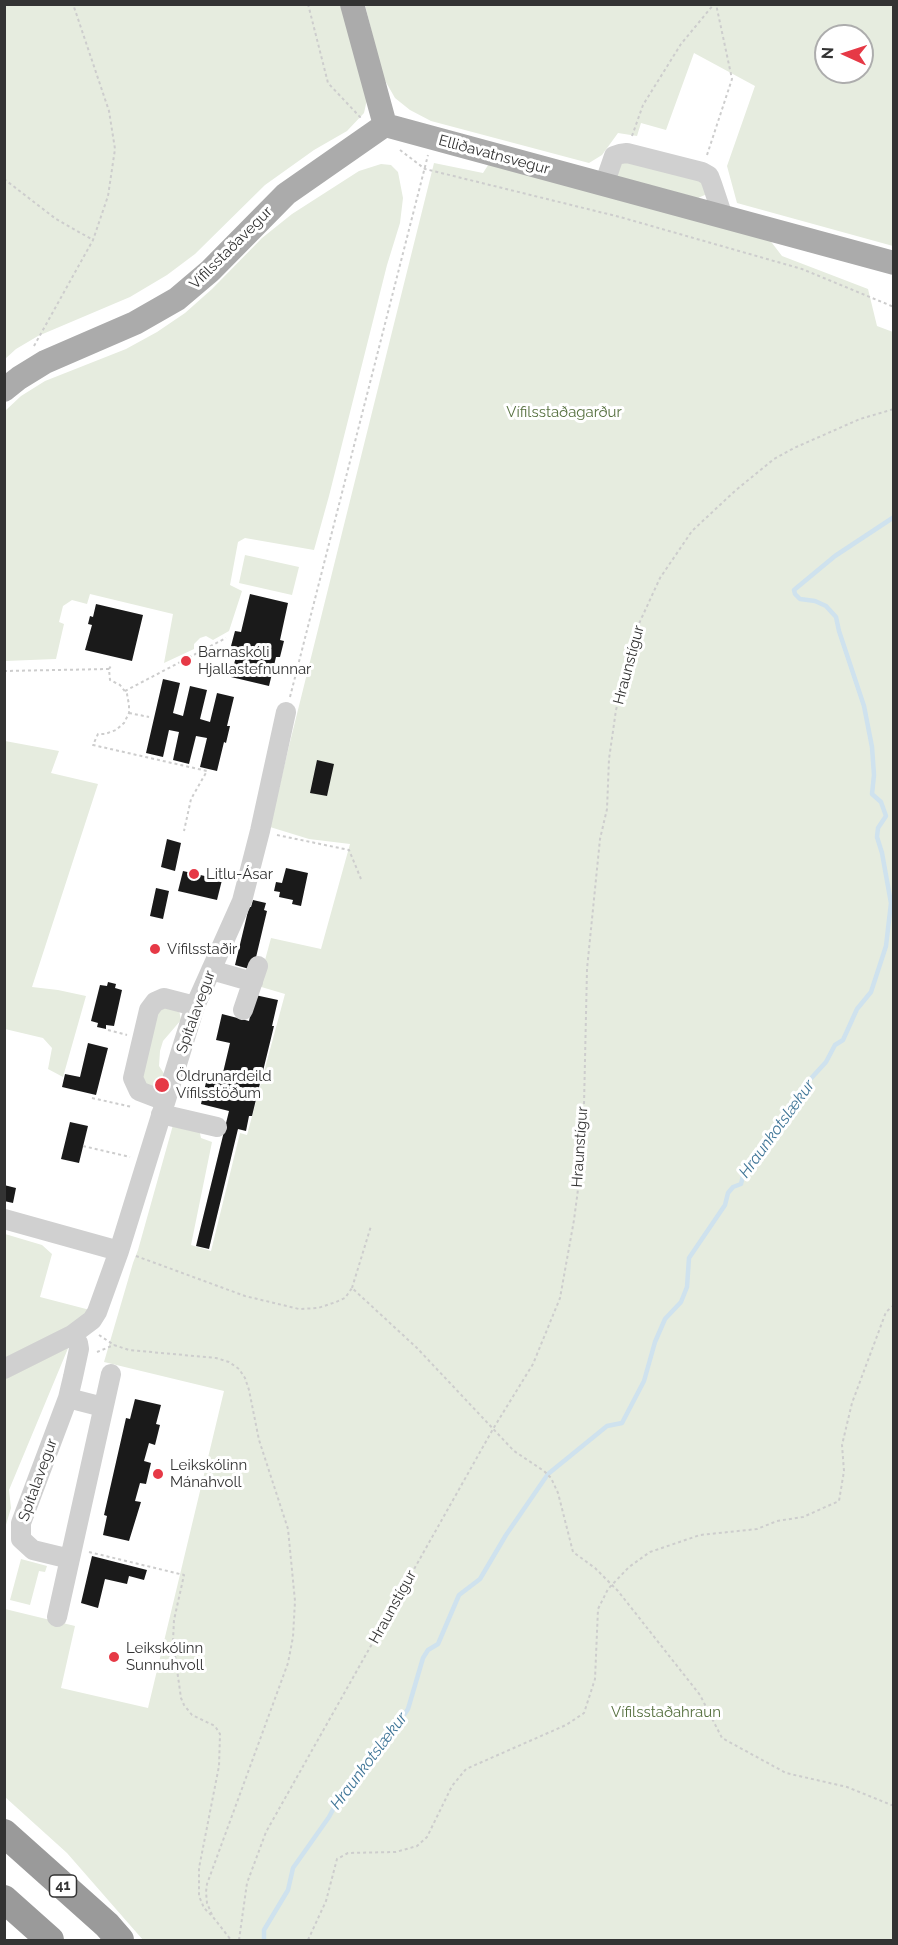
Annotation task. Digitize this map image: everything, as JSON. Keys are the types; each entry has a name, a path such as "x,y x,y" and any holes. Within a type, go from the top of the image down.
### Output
{"highway":[{"name":"41","path":"4,1833 107,1925 120,1941"},
{"path":"4,1899 50,1941"}],"main road":[{"path":"352,4 380,129"},
{"name":"Elliðavatnsvegur","path":"380,129 432,138 894,263"},
{"name":"Vífilsstaðavegur","path":"4,390 32,369 135,323 177,299 210,271 286,194 380,129"}],"street":[{"path":"604,185 614,156 627,153 702,172 709,176 723,217"},
{"name":"Spítalavegur","path":"4,1369 79,1330 97,1312 119,1251 195,1006 242,901 286,712"},
{"path":"211,970 255,974 243,1010"},
{"path":"195,1006 165,999 154,1002 148,1010 133,1078 139,1092 163,1108 217,1127"},
{"path":"4,1219 119,1251"},
{"name":"Spítalavegur","path":"71,1554 33,1550 21,1539 21,1523 68,1398 78,1356 79,1330"},
{"path":"57,1617 111,1374"},
{"path":"68,1398 103,1407"}],"path":[{"path":"32,369 29,361 30,351 93,240 108,196 115,149 108,111 73,4"},
{"path":"308,4 328,83 425,169 620,217 802,269 894,307"},
{"path":"627,153 643,105 681,45 715,4"},
{"path":"702,172 732,79 715,4"},
{"path":"286,712 432,138"},
{"path":"4,178 56,219 93,240"},
{"name":"Hraunstígur","path":"239,1941 247,1883 266,1833 493,1429 533,1364 560,1298 583,1151 587,969 600,839 607,809 609,759 616,710 637,628 660,578 692,531 736,490 774,459 794,448 860,419 894,409"},
{"path":"125,691 226,638"},
{"path":"112,664 109,669 110,680 120,685 125,691 129,701 129,712 124,723 116,730 98,734 93,745 207,771 191,799 184,831"},
{"path":"4,671 109,669"},
{"path":"129,712 149,717"},
{"path":"260,831 349,850 361,879"},
{"path":"92,1098 163,1108"},
{"path":"83,1146 147,1161"},
{"path":"119,1251 245,1296 289,1307 309,1309 327,1306 345,1298 352,1288 371,1226"},
{"path":"352,1288 417,1348 514,1451 551,1478 558,1493 573,1552 595,1568 612,1585 700,1695 722,1738 786,1773 847,1787 894,1806"},
{"path":"308,1941 326,1901 337,1859 348,1853 396,1852 417,1846 427,1837 452,1786 466,1769 566,1725 584,1713 595,1679 598,1609 612,1585 629,1567 650,1552 700,1535 757,1529 777,1521 803,1516 839,1501 844,1471 842,1445 852,1402 886,1312 894,1305"},
{"path":"79,1330 114,1345 139,1351 216,1358 229,1362 239,1369 249,1390 259,1440 288,1530 295,1600 288,1663 207,1884 207,1903 213,1917"},
{"path":"71,1554 184,1575 174,1620 173,1641 182,1698 192,1716 215,1726 220,1734 219,1766 199,1868 198,1889 201,1903 231,1941"}],"green space":[{"path":"4,5 341,5 368,95 364,113 347,131 314,150 265,185 195,254 167,275 130,297 38,336 16,349 5,359"},
{"path":"365,5 893,5 893,246 737,203 727,166 755,86 694,53 666,130 641,123 637,136 618,133 602,155 589,163 431,121 410,110 395,98 383,77"},
{"path":"494,156 759,226 782,256 868,289 877,326 893,332 893,1940 143,1940 67,1853 5,1797 5,1609 75,1626 61,1688 148,1708 224,1391 104,1362 173,1125 199,1129 201,1138 212,1142 191,1245 211,1251 240,1133 247,1135 285,994 258,986 271,938 321,949 350,844 309,839 270,827 434,163 483,173"},
{"path":"620,161 703,179 707,194 698,198 616,176"},
{"path":"381,164 391,165 398,172 403,198 400,223 387,265 314,550 245,538 238,542 230,585 242,591 229,631 213,640 206,636 200,638 194,644 194,649 164,663 173,614 90,594 87,604 72,600 63,606 59,622 64,624 56,659 5,661 5,411 21,396 45,381 126,349 157,332 185,313 262,238 292,214 359,171"},
{"path":"245,555 299,567 292,595 239,583"},
{"path":"5,741 59,751 51,773 98,784 32,987 86,996 63,1077 48,1069 52,1048 43,1038 5,1029"},
{"path":"165,1006 179,1010 181,1020 163,1041 159,1066 165,1075 162,1085 153,1089 144,1084 142,1073 158,1013"},
{"path":"5,1234 42,1245 52,1254 40,1297 90,1310 69,1329 5,1363"},
{"path":"69,1346 9,1490 11,1508 5,1528 5,1376"},
{"path":"21,1559 47,1566 45,1572 39,1571 30,1605 10,1600"}],"building":[{"path":"250,594 288,603 280,640 284,641 280,657 276,657 269,686 231,677 238,648 231,646 235,631 241,632"},
{"path":"96,604 143,615 132,661 85,650 92,625 88,624 90,616 93,617"},
{"path":"163,679 180,683 173,713 183,716 190,686 207,690 200,719 210,722 217,693 234,697 227,726 230,726 217,771 200,767 207,738 196,736 189,764 173,760 179,732 169,730 163,757 146,753"},
{"path":"317,760 334,764 327,796 310,793"},
{"path":"167,839 181,843 175,871 161,867"},
{"path":"286,868 308,873 301,906 292,904 293,900 279,897 280,892 274,891 276,882 282,883"},
{"path":"183,871 222,880 217,900 178,891"},
{"path":"156,888 169,891 163,919 150,916"},
{"path":"253,900 266,903 264,910 267,911 253,970 235,965 249,907"},
{"path":"108,982 116,984 115,988 122,990 114,1026 106,1025 106,1029 97,1027 98,1023 91,1021 100,985 107,986"},
{"path":"255,995 278,1000 272,1026 274,1026 252,1116 249,1116 246,1131 238,1129 209,1249 196,1246 229,1111 201,1104 207,1078 221,1081 230,1043 216,1040 222,1014 249,1021"},
{"path":"88,1043 108,1048 96,1095 62,1087 65,1074 80,1077"},
{"path":"70,1122 88,1126 79,1163 61,1159"},
{"path":"4,1185 16,1188 13,1203 4,1201"},
{"path":"135,1399 161,1405 156,1424 160,1425 155,1445 149,1443 144,1461 151,1463 146,1484 140,1483 135,1501 141,1502 129,1541 103,1535 107,1516 104,1515 126,1418 130,1419"},
{"path":"92,1556 147,1570 144,1580 129,1576 127,1584 105,1579 98,1608 81,1603"}],"waterway":[{"name":"Hraunkotslækur","path":"264,1940 264,1930 288,1890 293,1868 329,1817 338,1800 371,1763 408,1709 423,1658 428,1650 438,1644 459,1595 480,1579 506,1535 548,1474 607,1426 622,1423 644,1381 655,1342 665,1319 681,1302 687,1287 689,1258 725,1205 728,1193 733,1187 741,1184 743,1176 755,1165 759,1149 777,1126 783,1113 800,1096 805,1085 826,1062 835,1045 843,1040 857,1009 871,992 886,946 891,903 877,837 878,828 886,816 881,802 872,794 874,775 872,747 864,706 836,617 826,606 815,601 800,599 794,590 835,556 894,517"}],"place":[{"name":"Barnaskóli Hjallastefnunnar","path":"186,661"},
{"name":"Litlu-Ásar","path":"194,874"},
{"name":"Vífilsstaðir","path":"155,949"},
{"name":"Öldrunardeild Vífilsstöðum","path":"162,1085"},
{"name":"Leikskólinn Mánahvoll","path":"158,1474"},
{"name":"Leikskólinn Sunnuhvoll","path":"114,1657"}],"park label":[{"name":"Vífilsstaðagarður","path":"564,412"},
{"name":"Vífilsstaðahraun","path":"666,1712"}]}
